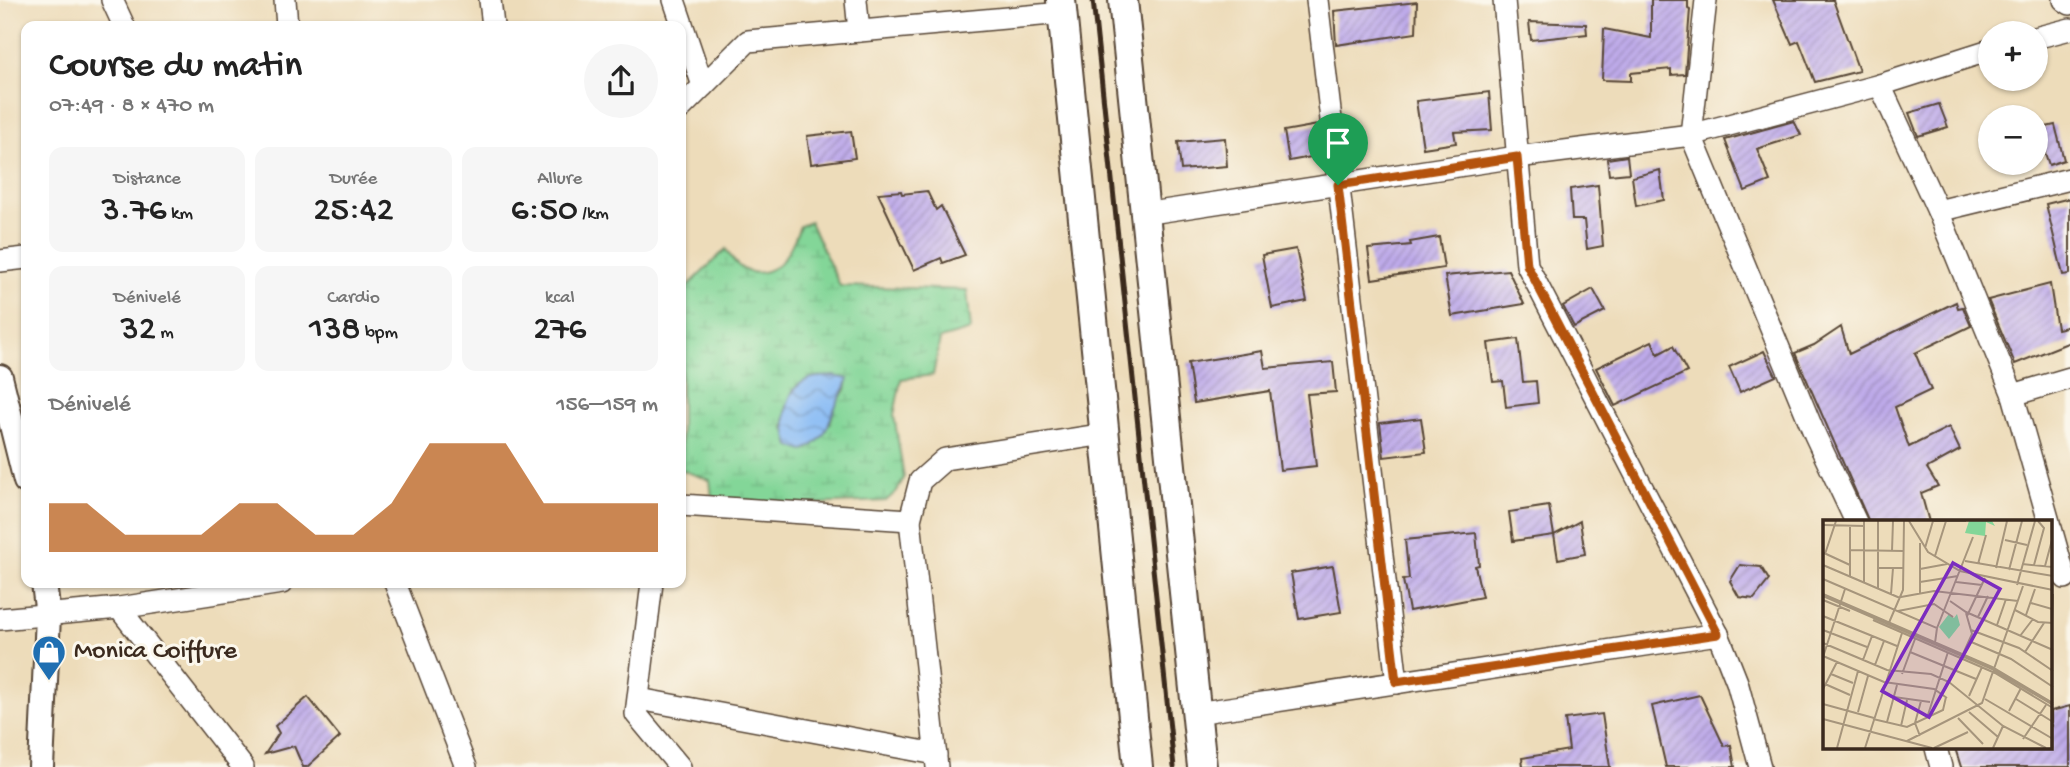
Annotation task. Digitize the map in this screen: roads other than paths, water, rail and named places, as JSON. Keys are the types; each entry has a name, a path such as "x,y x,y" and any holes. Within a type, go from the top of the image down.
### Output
{"main road":[{"path":"1123,0 1202,767"},
{"path":"1062,6 1138,767"}],"street":[{"path":"112,0 122,21"},
{"path":"285,0 287,21"},
{"path":"490,0 492,21"},
{"path":"674,0 681,21"},
{"path":"856,0 859,31"},
{"path":"1317,0 1396,682"},
{"path":"1504,0 1527,265 1718,634 1737,682 1760,767"},
{"path":"1706,0 1691,135 1815,435 1855,520"},
{"path":"2064,0 2070,4"},
{"path":"686,103 748,41 859,31 1062,6"},
{"path":"2048,35 2070,29"},
{"path":"686,36 703,86"},
{"path":"1144,214 1517,157 1691,135 1880,85 1978,54"},
{"path":"1880,85 1938,211 2013,395 2048,520"},
{"path":"1938,211 2070,179"},
{"path":"0,261 21,259"},
{"path":"0,377 21,461"},
{"path":"2013,395 2070,378"},
{"path":"639,699 936,760 910,520 920,481 945,459 1105,434"},
{"path":"686,505 910,520"},
{"path":"2052,533 2062,579"},
{"path":"41,767 48,616 45,588"},
{"path":"397,588 466,767"},
{"path":"651,588 636,714 680,767"},
{"path":"0,619 119,608 208,589"},
{"path":"119,608 243,767"},
{"path":"1196,713 1718,634"},
{"path":"1937,750 1941,767"}],"water":[{"path":"835,376 848,379 822,437 803,451 790,446 786,416 790,397 795,389 812,378"}],"railway":[{"path":"1093,0 1174,767"}],"place":[{"name":"Monica Coiffure","path":"49,682"}]}
